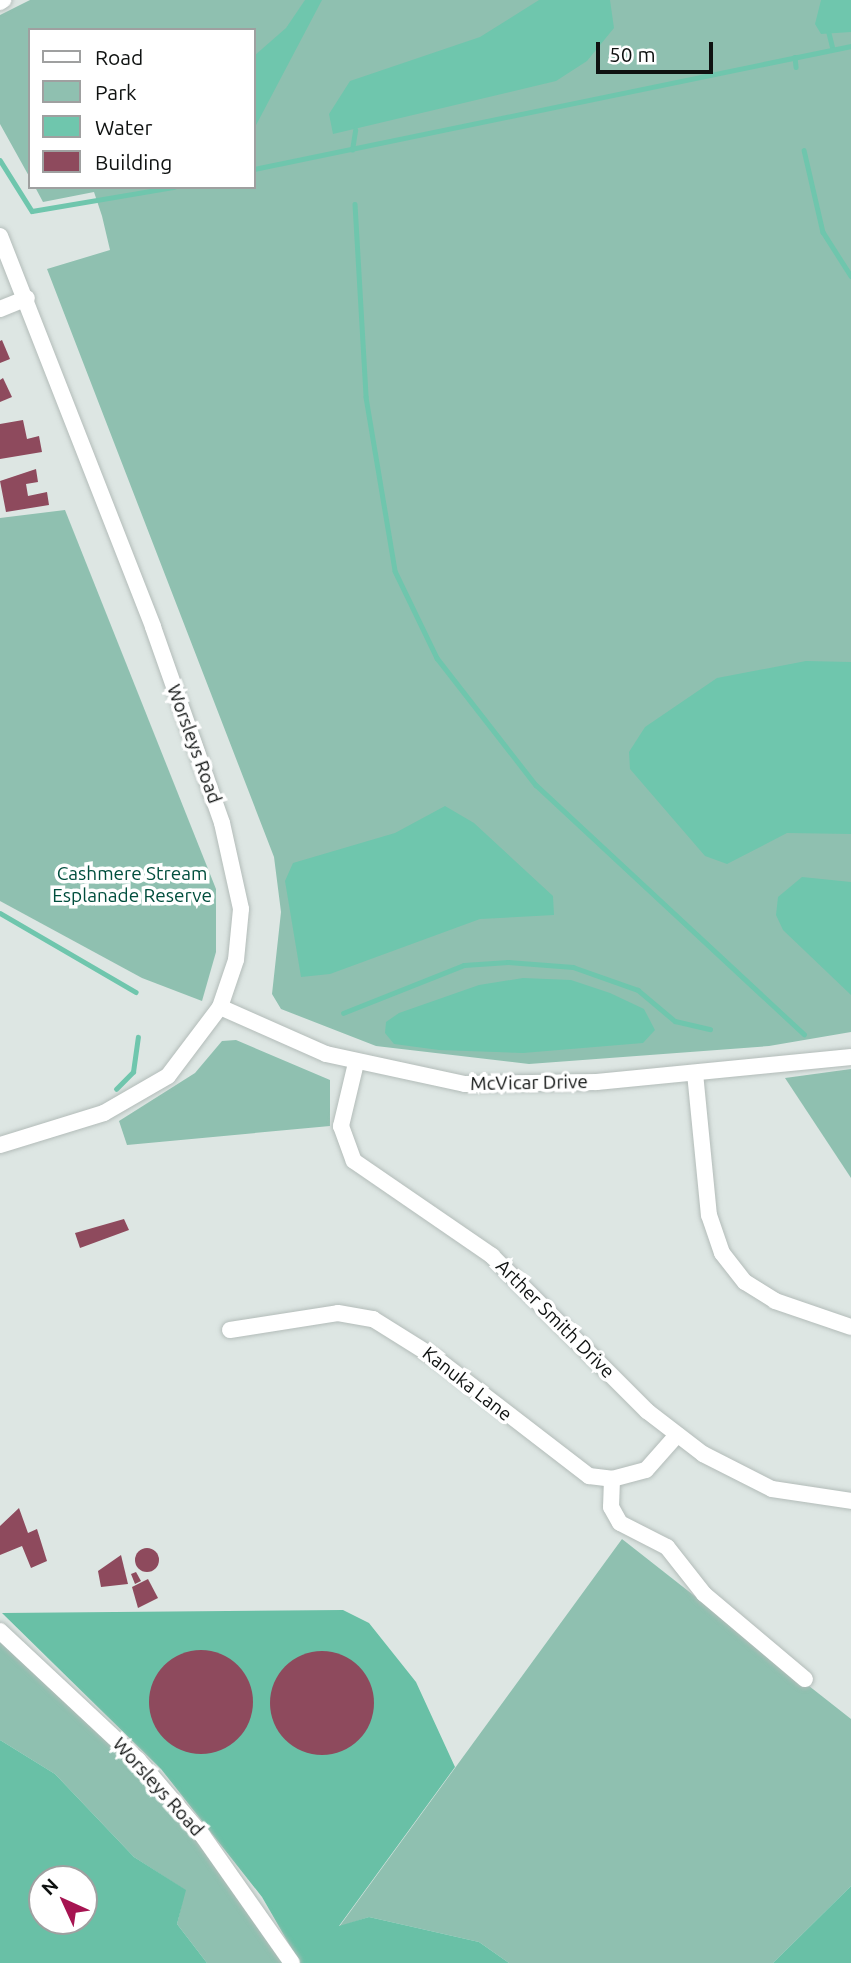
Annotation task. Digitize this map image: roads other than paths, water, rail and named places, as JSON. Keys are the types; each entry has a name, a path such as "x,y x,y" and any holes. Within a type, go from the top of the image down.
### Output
{"street":[{"name":"Worsleys Road","path":"0,236 27,298 233,859 241,934 220,1007 189,1054 134,1099 0,1144"},
{"path":"0,309 27,298"},
{"name":"McVicar Drive","path":"220,1007 356,1063 423,1079 498,1086 695,1073 851,1057"},
{"name":"Arther Smith Drive","path":"356,1063 341,1126 354,1161 492,1256 677,1435 772,1489 851,1501"},
{"path":"695,1073 709,1215 722,1253 745,1282 775,1301 851,1327"},
{"name":"Kanuka Lane","path":"230,1329 338,1313 373,1319 438,1359 579,1471 612,1479 646,1470 677,1435"},
{"path":"612,1479 611,1507 620,1523 667,1547 704,1594 805,1679"},
{"name":"Worsleys Road","path":"0,1631 138,1760 202,1835 292,1963"}],"water":[{"path":"305,0 322,0 256,125 256,54 286,28"},
{"path":"539,0 610,0 614,28 587,61 556,81 333,134 329,114 350,81 480,37"},
{"path":"821,0 851,0 851,32 821,34 815,24"},
{"path":"806,661 851,662 851,834 787,833 727,864 705,856 630,769 629,752 645,727 717,678"},
{"path":"445,806 474,823 553,896 554,915 480,919 330,974 301,977 285,881 293,863 395,833"},
{"path":"802,877 851,882 851,995 783,930 776,915 778,897"},
{"path":"523,978 571,980 610,993 644,1009 655,1030 643,1043 523,1053 439,1050 394,1044 385,1033 386,1022 399,1013 479,985"}],"waterway":[{"path":"829,33 833,49"},
{"path":"256,169 851,46"},
{"path":"795,57 796,67"},
{"path":"352,150 355,130"},
{"path":"804,150 823,232 851,276"},
{"path":"0,160 32,211 162,189"},
{"path":"355,204 366,397 395,571 437,658 536,785 804,1034"},
{"path":"0,913 136,992"},
{"path":"343,1013 464,965 508,962 573,967 638,990 675,1021 710,1029"},
{"path":"116,1089 133,1072 138,1037"}],"park label":[{"name":"Cashmere Stream Esplanade Reserve","path":"132,885"}]}
